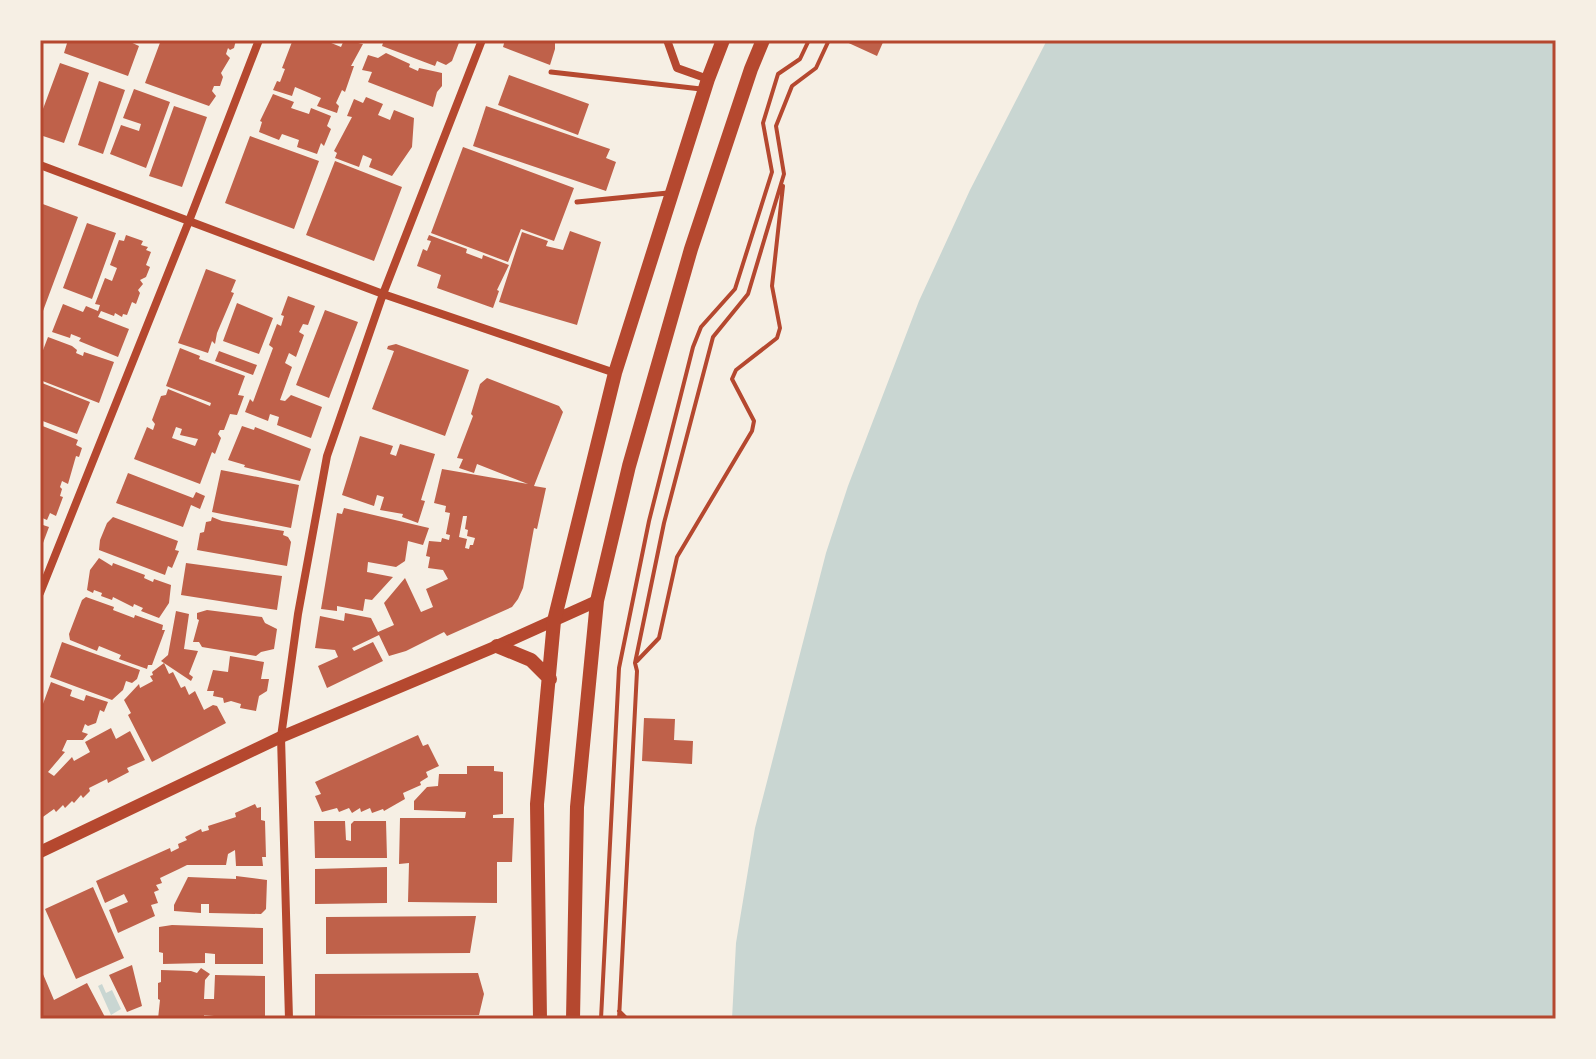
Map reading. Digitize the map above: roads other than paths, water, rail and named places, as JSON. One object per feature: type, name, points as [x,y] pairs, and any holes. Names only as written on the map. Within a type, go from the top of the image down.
[{"type":"main road","points":[[540,1019],[537,804],[554,621],[615,373],[670,193],[723,40]]},
{"type":"main road","points":[[573,1019],[577,807],[597,601],[629,466],[687,264],[763,40]]},
{"type":"main road","points":[[497,646],[531,660],[550,679]]},
{"type":"street","points":[[40,593],[259,40]]},
{"type":"street","points":[[289,1019],[281,737],[298,614],[327,456],[383,294],[482,40]]},
{"type":"street","points":[[667,40],[677,68],[706,85]]},
{"type":"street","points":[[40,165],[383,294],[615,373]]},
{"type":"street","points":[[40,849],[281,737],[597,601]]},
{"type":"lane","points":[[551,72],[706,85]]},
{"type":"lane","points":[[577,202],[670,193]]}]
